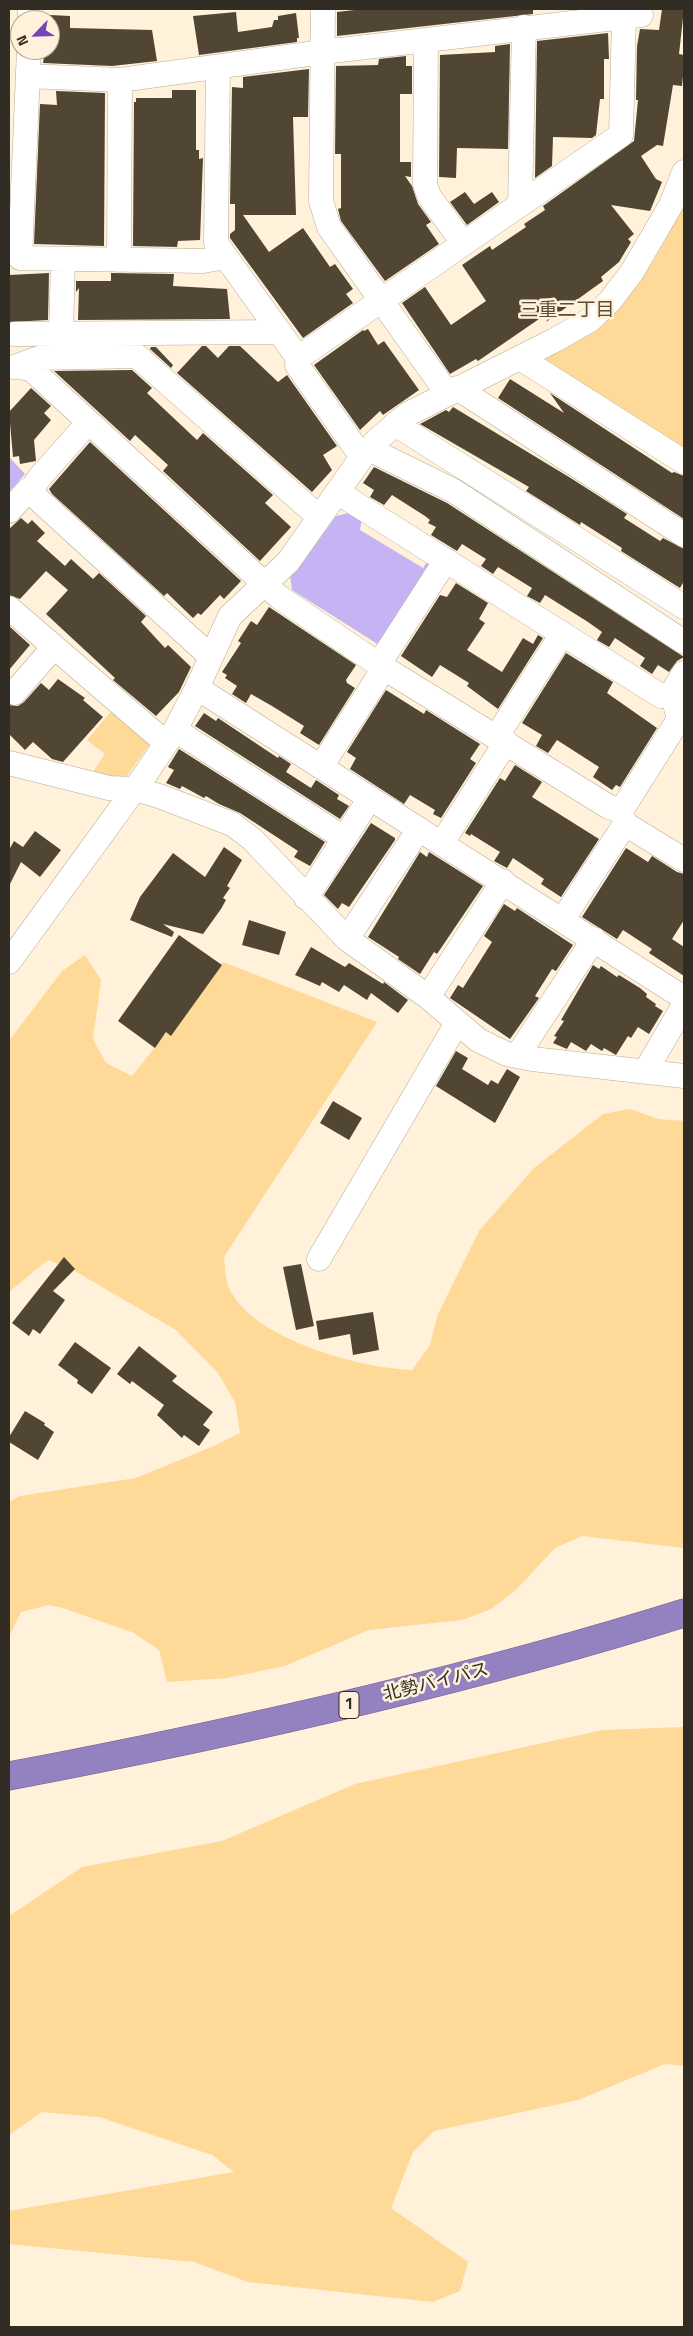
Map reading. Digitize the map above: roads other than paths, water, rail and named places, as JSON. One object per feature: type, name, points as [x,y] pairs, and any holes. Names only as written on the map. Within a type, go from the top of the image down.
[{"type":"highway","name":"北勢バイパス","points":[[9,1776],[165,1746],[334,1708],[478,1673],[684,1613]]},
{"type":"street","points":[[323,9],[321,201],[329,228],[381,300],[452,391],[684,534]]},
{"type":"street","points":[[36,60],[120,80],[323,52],[524,27],[633,16],[621,135],[298,358]]},
{"type":"street","points":[[520,205],[524,27]]},
{"type":"street","points":[[426,40],[424,184],[429,196],[463,243]]},
{"type":"street","points":[[23,60],[20,258],[203,261],[226,257]]},
{"type":"street","points":[[218,67],[216,243],[298,358],[297,365],[366,453],[454,491],[684,642]]},
{"type":"street","points":[[119,260],[120,80]]},
{"type":"street","points":[[9,962],[170,737],[197,688],[230,616],[288,562],[366,453],[395,424],[452,391],[520,358],[590,320],[610,301],[632,272],[671,205],[684,172]]},
{"type":"street","points":[[61,334],[64,260]]},
{"type":"street","points":[[14,334],[280,332]]},
{"type":"street","points":[[13,367],[39,358],[137,356],[319,517]]},
{"type":"street","points":[[520,358],[684,462]]},
{"type":"street","points":[[13,367],[31,369],[279,597],[381,666],[502,739],[609,808],[684,860]]},
{"type":"street","points":[[30,492],[39,478],[88,423]]},
{"type":"street","points":[[395,424],[684,607]]},
{"type":"street","points":[[9,511],[28,490],[211,657]]},
{"type":"street","points":[[337,492],[367,511],[436,562],[562,634],[662,696],[672,693],[684,673]]},
{"type":"street","points":[[321,767],[381,666],[436,562]]},
{"type":"street","points":[[9,608],[54,647],[170,737],[344,838]]},
{"type":"street","points":[[442,843],[562,634]]},
{"type":"street","points":[[14,693],[54,647]]},
{"type":"street","points":[[197,688],[563,919],[684,998]]},
{"type":"street","points":[[563,919],[679,719],[672,693]]},
{"type":"street","points":[[9,763],[109,788],[134,789],[194,808],[232,824],[252,839],[347,939],[428,997],[478,1040],[517,1056],[684,1076]]},
{"type":"street","points":[[306,898],[370,798]]},
{"type":"street","points":[[347,939],[419,829]]},
{"type":"street","points":[[428,997],[503,881]]},
{"type":"street","points":[[517,1056],[594,939]]},
{"type":"street","points":[[646,1070],[684,1005]]},
{"type":"street","points":[[319,1259],[457,1023]]},
{"type":"district","name":"三重二丁目","points":[[567,311]]}]
